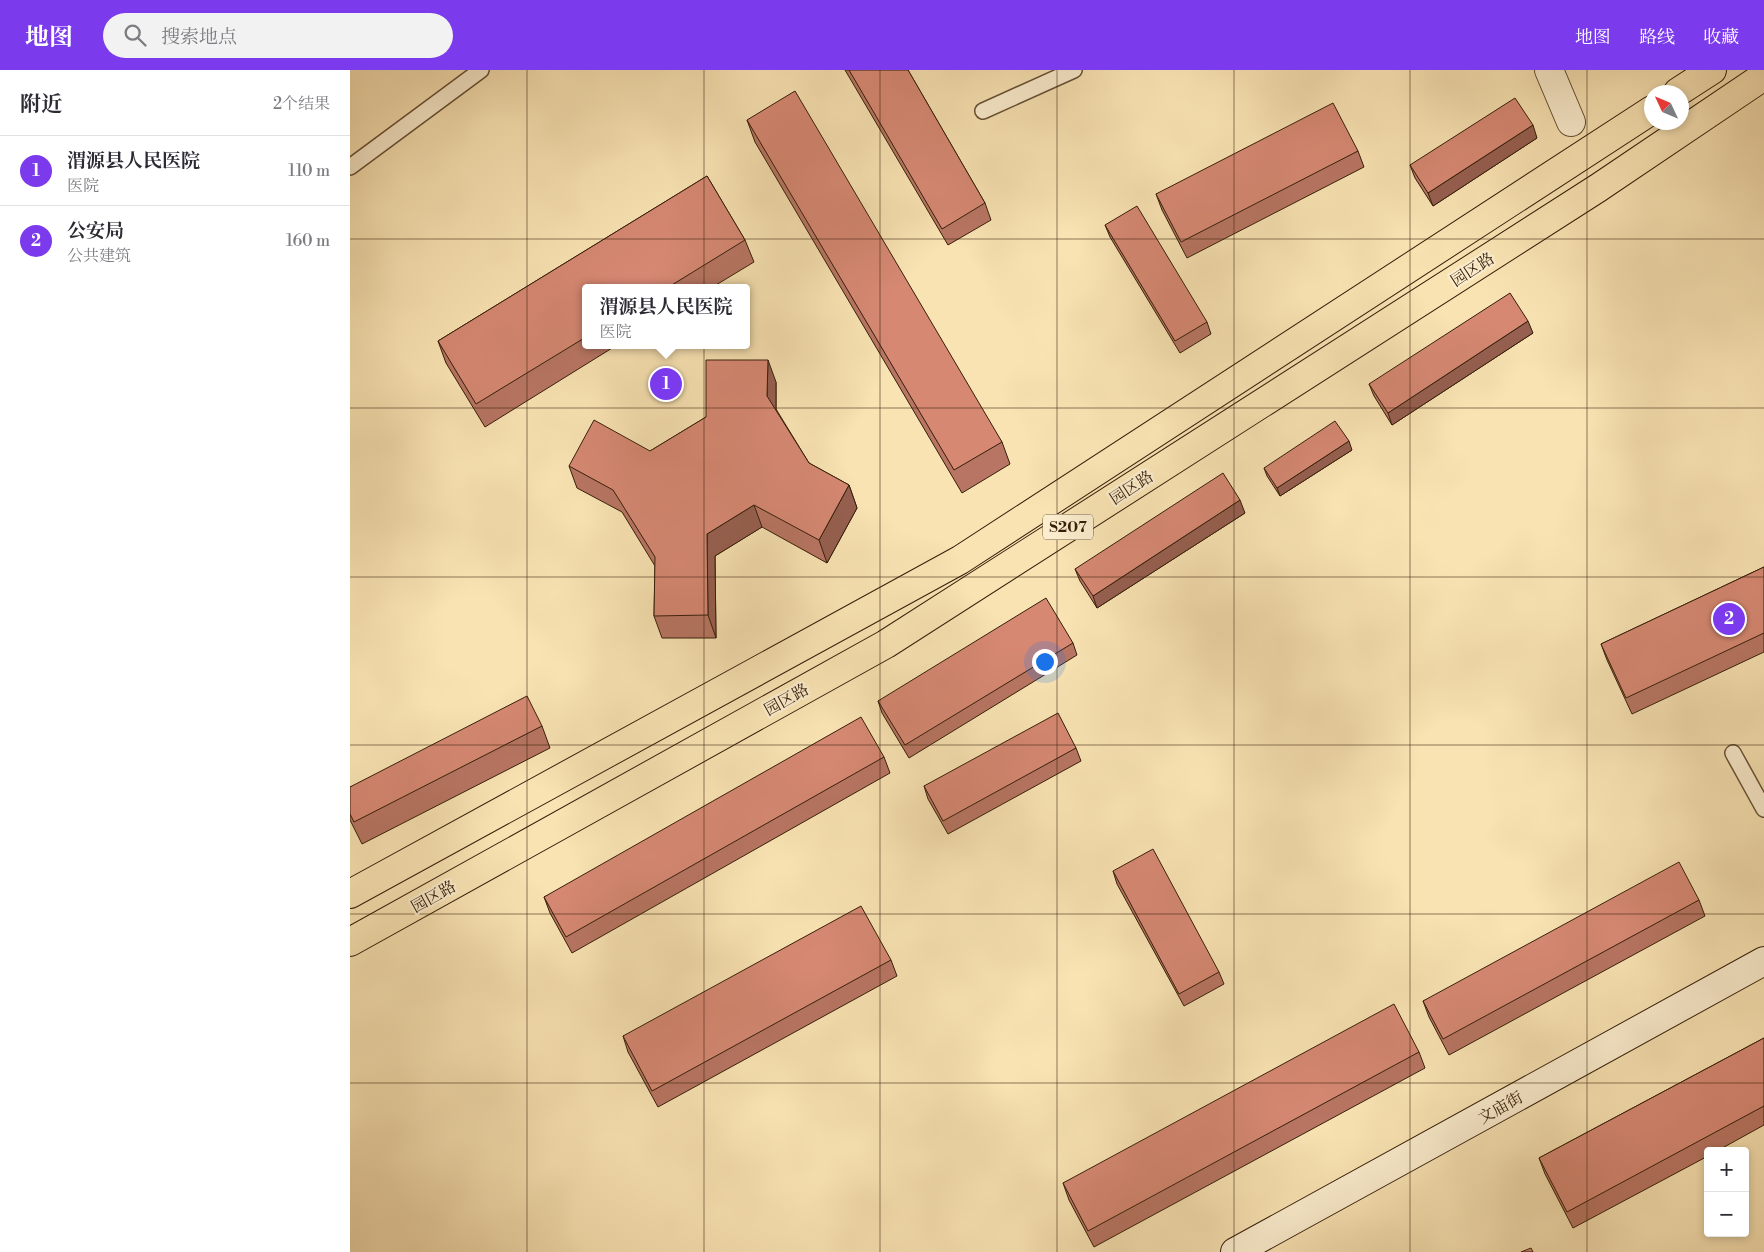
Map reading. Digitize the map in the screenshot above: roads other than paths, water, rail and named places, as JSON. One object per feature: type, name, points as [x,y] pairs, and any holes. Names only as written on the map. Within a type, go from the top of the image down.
[{"type":"main road","points":[[1549,70],[1571,122]]},
{"type":"main road","points":[[1689,85],[1712,70]]},
{"type":"main road","name":"园区路","points":[[350,942],[886,644],[1598,188],[1764,76]]},
{"type":"main road","name":"园区路","points":[[350,894],[960,560],[1644,115]]},
{"type":"main road","name":"文庙街","points":[[1235,1252],[1764,961]]},
{"type":"lane","points":[[350,167],[481,70]]},
{"type":"lane","points":[[983,110],[1074,70]]},
{"type":"lane","points":[[1733,753],[1764,809]]},
{"type":"place","name":"渭源县人民医院","points":[[666,384]]},
{"type":"place","name":"公安局","points":[[1729,619]]}]
